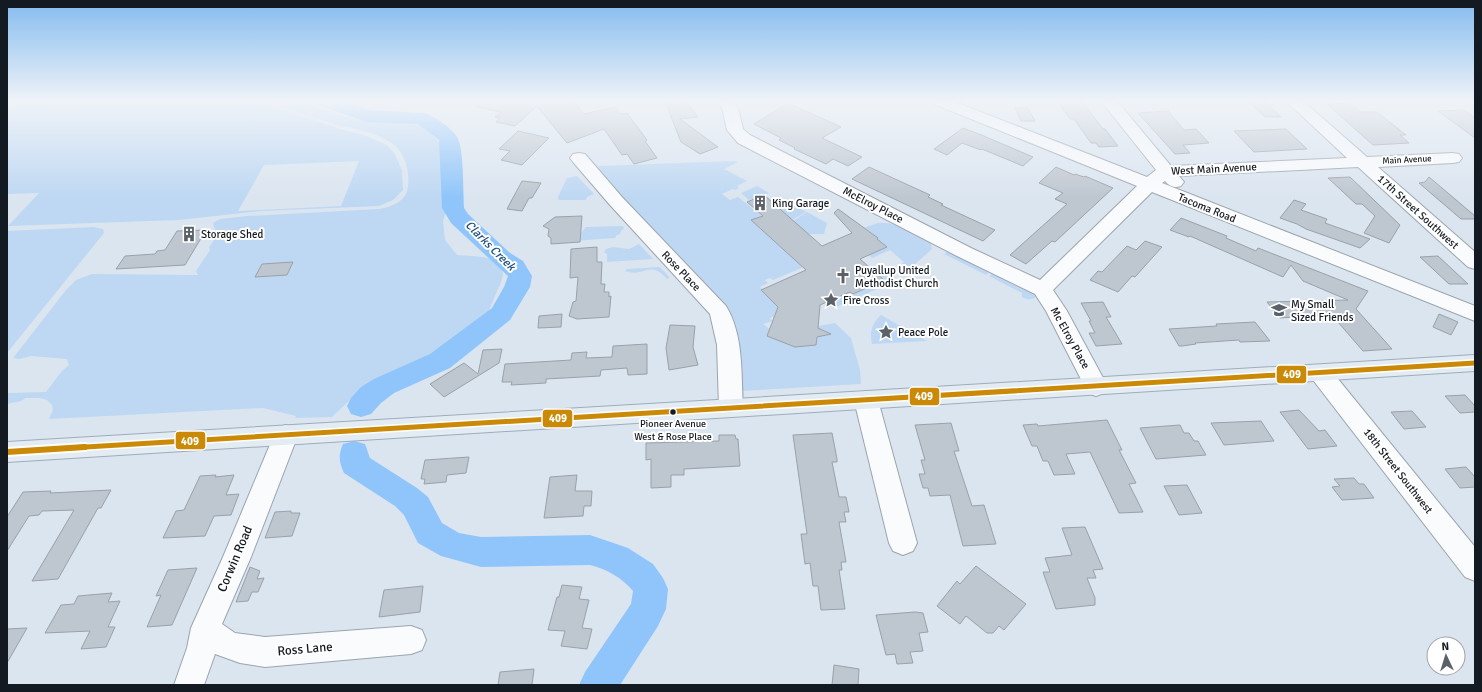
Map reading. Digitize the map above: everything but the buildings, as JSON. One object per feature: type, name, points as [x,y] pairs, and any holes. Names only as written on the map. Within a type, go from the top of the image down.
[{"type":"main road","points":[[7,452],[730,407],[1321,374],[1475,363]]},
{"type":"street","name":"McElroy Place","points":[[738,133],[744,139],[952,246],[1042,289]]},
{"type":"street","name":"Tacoma Road","points":[[1020,133],[1474,313]]},
{"type":"street","points":[[1135,133],[1191,201]]},
{"type":"street","name":"17th Street Southwest","points":[[1330,133],[1475,263]]},
{"type":"street","name":"Rose Place","points":[[579,158],[624,210],[719,311],[724,319],[730,407]]},
{"type":"street","name":"Main Avenue","points":[[1362,162],[1453,158]]},
{"type":"street","name":"West Main Avenue","points":[[1042,289],[1149,185],[1166,171],[1362,162]]},
{"type":"street","name":"Mc Elroy Place","points":[[1042,289],[1056,311],[1096,387]]},
{"type":"street","name":"18th Street Southwest","points":[[1321,374],[1475,568]]},
{"type":"street","points":[[866,400],[902,544]]},
{"type":"street","name":"Corwin Road","points":[[189,685],[202,648],[206,628],[237,557],[286,435]]},
{"type":"street","name":"Ross Lane","points":[[206,628],[213,637],[243,651],[265,652],[410,640]]},
{"type":"shaded area","points":[[7,133],[356,133],[387,145],[395,154],[402,171],[403,190],[393,200],[379,206],[261,211],[179,220],[8,226],[39,193],[7,194]],"holes":[[[359,161],[341,206],[238,211],[264,165]]]},
{"type":"shaded area","points":[[371,133],[430,133],[441,144],[447,209],[443,221],[445,240],[457,255],[492,259],[502,268],[503,276],[499,287],[483,321],[476,328],[464,334],[436,354],[391,372],[378,379],[349,401],[332,417],[295,418],[296,416],[263,408],[49,419],[53,410],[52,405],[47,400],[40,398],[26,398],[21,401],[7,404],[7,393],[46,392],[62,371],[69,365],[67,359],[31,356],[20,359],[13,358],[66,290],[76,280],[92,274],[198,275],[196,271],[210,250],[209,247],[217,236],[213,223],[220,219],[247,216],[379,209],[394,205],[405,196],[407,191],[408,175],[406,163],[401,153],[393,144]]},
{"type":"shaded area","points":[[738,162],[724,169],[747,181],[737,186],[739,188],[722,194],[730,200],[738,197],[762,216],[751,220],[802,266],[802,268],[773,280],[770,278],[765,280],[768,283],[760,287],[778,307],[774,317],[771,317],[770,319],[773,321],[763,324],[770,329],[767,336],[816,345],[817,337],[830,334],[818,328],[818,326],[835,323],[851,338],[860,370],[861,384],[742,391],[734,343],[653,231],[596,168],[599,166]]},
{"type":"shaded area","points":[[577,176],[594,194],[587,197],[586,200],[559,200],[558,197],[567,178]]},
{"type":"shaded area","points":[[757,186],[769,193],[749,200],[741,193]]},
{"type":"shaded area","points":[[791,204],[806,212],[792,220],[778,209]]},
{"type":"shaded area","points":[[807,212],[827,223],[824,234],[808,234],[793,221]]},
{"type":"shaded area","points":[[878,223],[892,224],[906,229],[931,242],[932,249],[903,275],[895,269],[904,262],[890,250],[872,258],[869,255],[887,247],[877,239],[878,238],[863,228]]},
{"type":"shaded area","points":[[623,226],[624,228],[620,234],[615,238],[574,241],[586,227]]},
{"type":"shaded area","points":[[94,227],[103,229],[104,233],[7,353],[7,231]]},
{"type":"shaded area","points":[[639,244],[653,259],[607,262],[607,254],[604,252],[606,249],[613,247],[629,249]]},
{"type":"shaded area","points":[[949,251],[990,271],[986,275],[944,254]]},
{"type":"shaded area","points":[[660,267],[670,278],[667,279],[656,270],[632,273],[625,271],[627,269]]},
{"type":"shaded area","points":[[880,267],[896,280],[857,298],[853,294],[884,280],[873,270]]},
{"type":"shaded area","points":[[993,273],[1032,292],[1036,297],[1033,299],[1026,299],[1022,297],[1022,293],[989,276]]},
{"type":"shaded area","points":[[846,294],[853,300],[836,307],[830,301]]},
{"type":"shaded area","points":[[881,315],[927,341],[872,344],[872,328]]},
{"type":"waterway","name":"Clarks Creek","points":[[361,406],[371,395],[384,386],[440,361],[501,314],[517,287],[520,276],[514,267],[501,258],[459,218],[453,208],[450,145],[448,138],[442,133]]},
{"type":"waterway","name":"Clarks Creek","points":[[354,453],[355,464],[406,497],[417,507],[430,533],[453,546],[481,552],[590,550],[607,555],[633,568],[646,581],[651,589],[648,609],[598,685]]},
{"type":"transit line","name":"409","points":[[7,452],[1475,363]]},
{"type":"place","name":"King Garage","points":[[760,203]]},
{"type":"place","name":"Storage Shed","points":[[189,234]]},
{"type":"place","name":"Puyallup United Methodist Church","points":[[843,276]]},
{"type":"place","name":"Fire Cross","points":[[831,300]]},
{"type":"place","name":"My Small Sized Friends","points":[[1279,310]]},
{"type":"place","name":"Peace Pole","points":[[886,332]]},
{"type":"place","name":"Pioneer Avenue West & Rose Place","points":[[673,412]]}]
